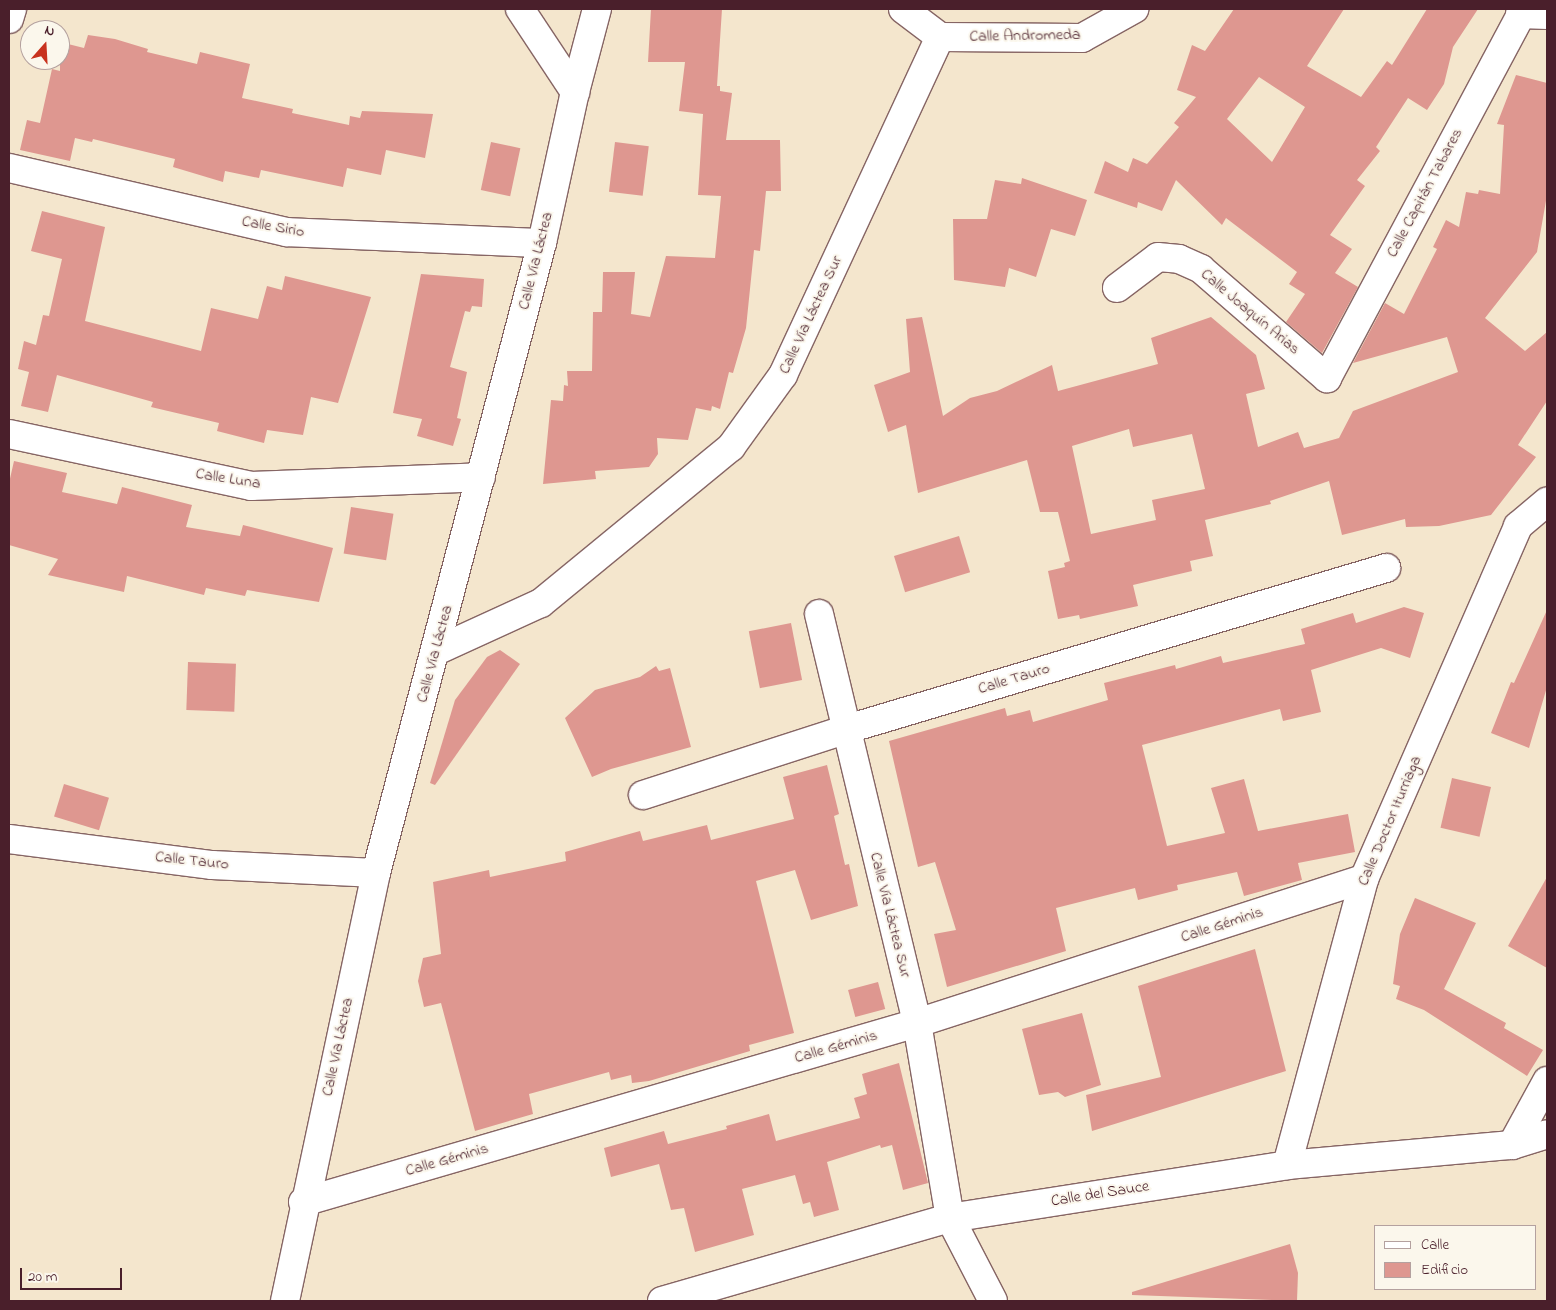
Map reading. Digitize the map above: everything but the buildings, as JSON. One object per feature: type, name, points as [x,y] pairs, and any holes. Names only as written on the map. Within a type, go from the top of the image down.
[{"type":"street","points":[[9,19],[12,9]]},
{"type":"street","points":[[520,9],[575,92]]},
{"type":"street","name":"Calle Vía Láctea","points":[[285,1301],[304,1202],[376,873],[542,244],[575,92],[598,9]]},
{"type":"street","points":[[903,9],[940,37]]},
{"type":"street","name":"Calle Andromeda","points":[[940,37],[1082,38],[1134,9]]},
{"type":"street","points":[[1522,11],[1547,14]]},
{"type":"street","name":"Calle Capitán Tabares","points":[[1327,378],[1522,11]]},
{"type":"street","name":"Calle Vía Láctea Sur","points":[[436,651],[541,603],[731,447],[784,375],[940,37]]},
{"type":"street","name":"Calle Sirio","points":[[9,168],[287,232],[542,244]]},
{"type":"street","name":"Calle Joaquín Arias","points":[[1117,288],[1158,258],[1179,259],[1201,269],[1327,378]]},
{"type":"street","name":"Calle Luna","points":[[9,434],[251,486],[481,477]]},
{"type":"street","name":"Calle Doctor Iturriaga","points":[[1287,1165],[1364,879],[1518,526],[1547,502]]},
{"type":"street","name":"Calle Tauro","points":[[643,796],[844,730],[1386,568]]},
{"type":"street","name":"Calle Vía Láctea Sur","points":[[819,614],[844,730],[918,1023],[950,1218],[993,1301]]},
{"type":"street","name":"Calle Tauro","points":[[9,839],[212,865],[376,873]]},
{"type":"street","name":"Calle Géminis","points":[[304,1202],[918,1023],[1364,879]]},
{"type":"street","points":[[1512,1145],[1547,1081]]},
{"type":"street","name":"Calle del Sauce","points":[[662,1301],[950,1218],[1287,1165],[1512,1145],[1547,1134]]}]
